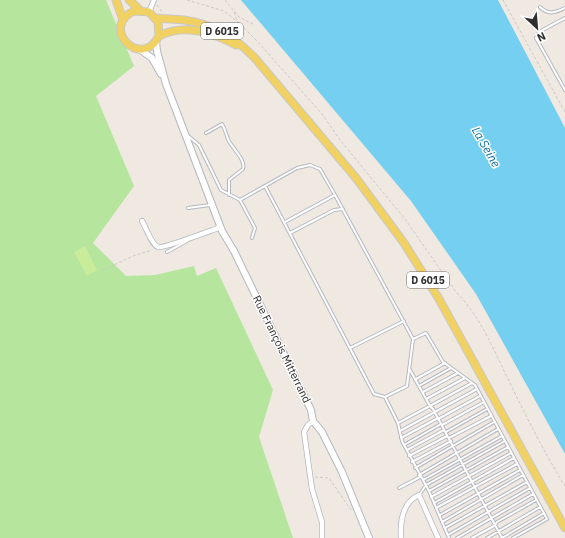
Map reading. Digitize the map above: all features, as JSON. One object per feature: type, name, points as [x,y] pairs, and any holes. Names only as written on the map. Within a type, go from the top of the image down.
[{"type":"main road","points":[[116,0],[123,20]]},
{"type":"main road","points":[[129,0],[140,10],[148,12],[155,18],[159,26],[157,38],[148,48],[139,49],[130,46],[122,37],[121,28],[123,20],[130,13],[140,10]]},
{"type":"main road","name":"D 6015","points":[[155,18],[197,22],[217,29],[240,43],[254,57],[356,178],[408,248],[440,299],[565,528]]},
{"type":"main road","name":"D 6015","points":[[157,38],[175,29],[211,33],[225,39],[254,57]]},
{"type":"street","points":[[148,12],[154,0]]},
{"type":"street","points":[[157,38],[157,51],[166,84]]},
{"type":"street","points":[[139,49],[152,58],[166,84]]},
{"type":"street","name":"Rue François Mitterrand","points":[[166,84],[220,227],[311,410],[313,422],[320,429],[342,472],[369,538]]},
{"type":"street","points":[[142,221],[154,243],[158,247],[163,247],[220,227]]},
{"type":"street","points":[[313,422],[308,425],[304,432],[310,476],[322,522],[322,538]]},
{"type":"street","points":[[401,538],[404,511],[410,500],[419,495],[438,538]]},
{"type":"lane","points":[[540,7],[548,13],[565,8]]},
{"type":"lane","points":[[565,18],[539,32],[536,38],[565,90]]},
{"type":"lane","points":[[206,133],[222,124],[227,133],[228,140],[244,164],[243,169],[229,180],[229,195]]},
{"type":"lane","points":[[184,134],[193,138],[199,145],[221,190],[229,195],[237,197],[240,200],[255,228],[252,238]]},
{"type":"lane","points":[[240,200],[297,168],[310,165],[320,169],[413,339],[407,386],[385,397],[374,394],[265,186]]},
{"type":"lane","points":[[285,222],[335,195]]},
{"type":"lane","points":[[188,208],[212,204]]},
{"type":"lane","points":[[290,233],[334,210],[342,209]]},
{"type":"lane","points":[[167,252],[180,246],[190,238]]},
{"type":"lane","points":[[350,348],[404,321]]},
{"type":"lane","points":[[413,339],[426,333],[445,363],[472,383],[477,389],[544,513],[547,519],[513,538]]},
{"type":"lane","points":[[416,379],[445,363]]},
{"type":"lane","points":[[419,386],[451,368]]},
{"type":"lane","points":[[409,370],[416,379],[430,406],[435,412],[502,538],[544,513]]},
{"type":"lane","points":[[423,392],[458,373]]},
{"type":"lane","points":[[426,399],[465,378]]},
{"type":"lane","points":[[398,423],[472,383]]},
{"type":"lane","points":[[400,431],[477,389]]},
{"type":"lane","points":[[401,438],[480,396]]},
{"type":"lane","points":[[385,397],[398,423],[401,438],[406,451],[429,491],[449,538]]},
{"type":"lane","points":[[404,445],[484,402]]},
{"type":"lane","points":[[406,451],[488,409]]},
{"type":"lane","points":[[449,438],[491,416]]},
{"type":"lane","points":[[416,468],[494,422]]},
{"type":"lane","points":[[399,488],[498,429]]},
{"type":"lane","points":[[409,456],[447,436]]},
{"type":"lane","points":[[423,480],[502,436]]},
{"type":"lane","points":[[412,462],[451,441]]},
{"type":"lane","points":[[419,495],[426,486],[504,441]]},
{"type":"lane","points":[[429,491],[508,447]]},
{"type":"lane","points":[[431,497],[511,453]]},
{"type":"lane","points":[[434,503],[514,458]]},
{"type":"lane","points":[[436,508],[517,464]]},
{"type":"lane","points":[[440,515],[520,470]]},
{"type":"lane","points":[[442,522],[523,475]]},
{"type":"lane","points":[[445,528],[526,482]]},
{"type":"lane","points":[[448,535],[530,488]]},
{"type":"lane","points":[[457,538],[533,494]]},
{"type":"lane","points":[[472,538],[537,500]]},
{"type":"lane","points":[[487,538],[540,507]]},
{"type":"path","points":[[154,0],[164,14]]},
{"type":"path","points":[[225,0],[239,17],[254,25]]},
{"type":"path","points":[[503,0],[565,112]]},
{"type":"path","points":[[233,10],[238,22]]},
{"type":"path","points":[[101,271],[158,247]]},
{"type":"path","points":[[310,476],[329,478],[352,511]]},
{"type":"green space","points":[[0,0],[106,0],[134,66],[96,96],[134,186],[93,243],[126,276],[155,275],[194,266],[197,276],[216,268],[273,390],[259,437],[293,538],[0,538]]},
{"type":"green space","points":[[85,246],[97,270],[87,276],[74,252]]},
{"type":"water","name":"La Seine","points":[[241,0],[498,0],[565,128],[565,454],[476,294],[411,201]]}]
